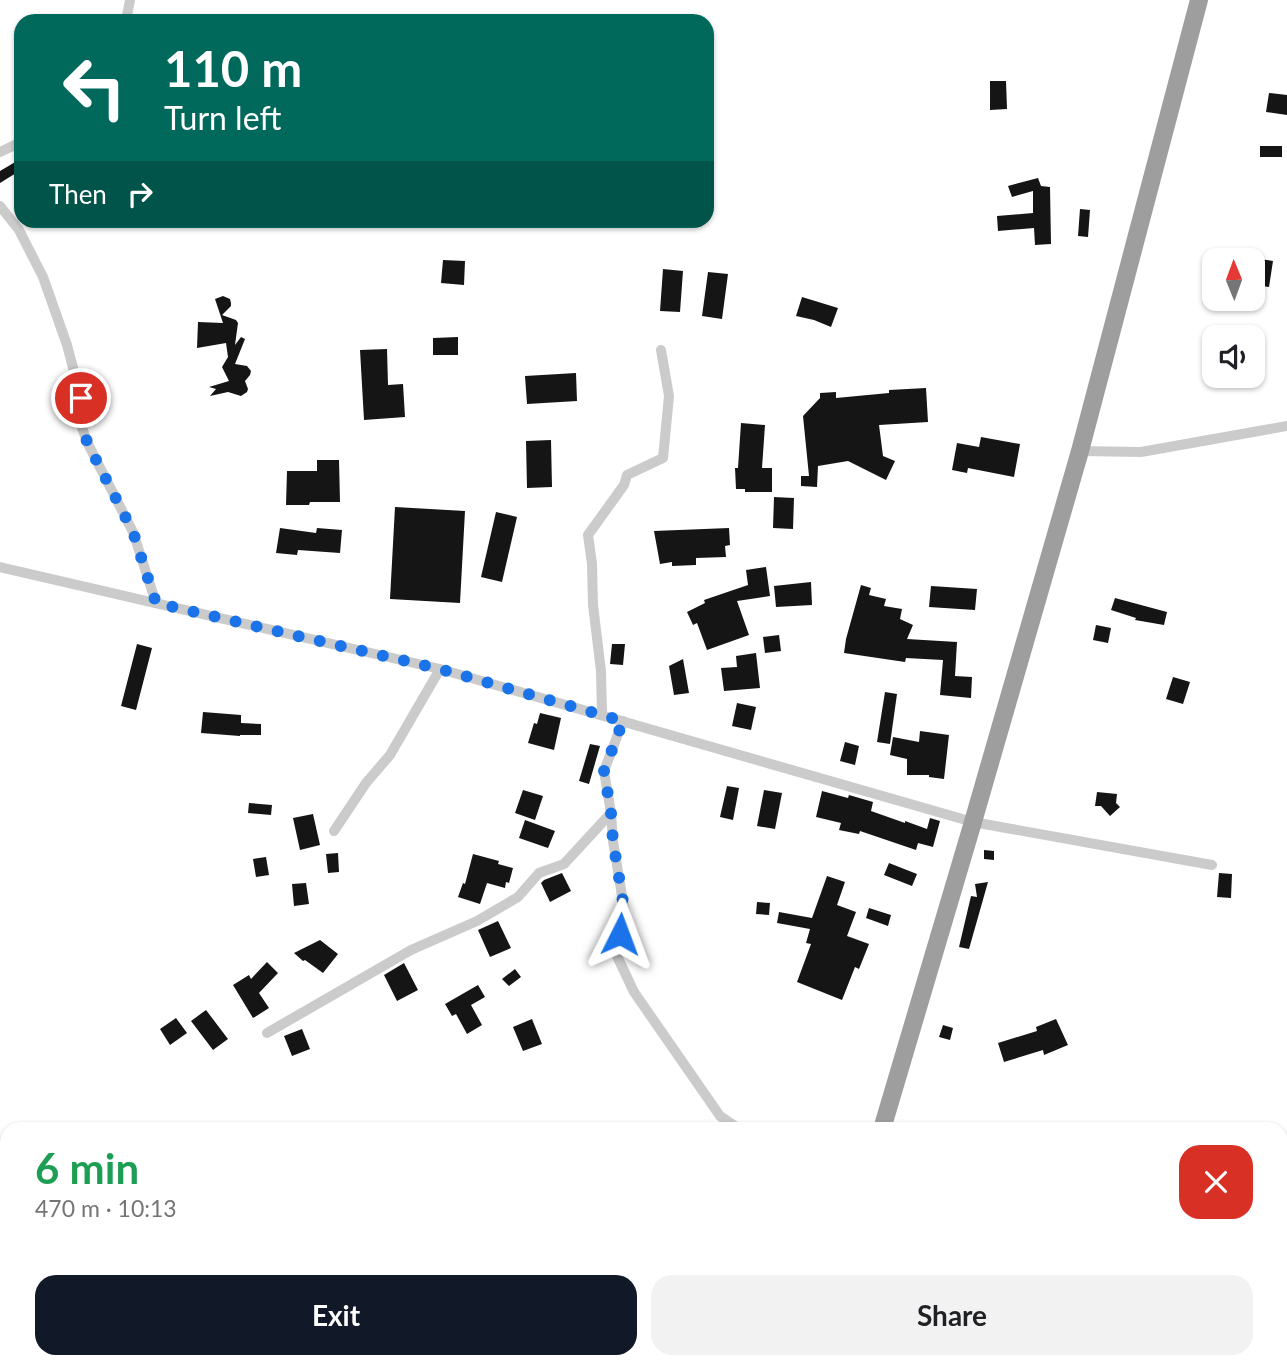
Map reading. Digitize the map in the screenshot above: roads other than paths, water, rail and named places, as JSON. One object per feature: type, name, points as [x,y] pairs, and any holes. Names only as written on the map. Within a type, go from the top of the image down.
[{"type":"highway","points":[[884,1122],[1080,452],[1199,0]]},
{"type":"street","points":[[0,206],[14,224]]},
{"type":"street","points":[[17,228],[43,277],[67,345],[81,398],[81,425],[88,444],[133,532],[156,603]]},
{"type":"street","points":[[602,714],[601,671],[588,535],[624,485],[627,475],[663,458],[669,396],[661,350]]},
{"type":"street","points":[[1080,452],[1141,452],[1287,426]]},
{"type":"street","points":[[0,567],[440,669],[973,822],[1212,865]]},
{"type":"street","points":[[334,831],[366,783],[390,755],[440,669]]},
{"type":"street","points":[[623,721],[604,771],[625,914],[616,954],[634,992],[720,1116],[729,1122]]},
{"type":"street","points":[[267,1033],[411,950],[477,920],[518,897],[539,873],[564,864],[611,813]]}]
